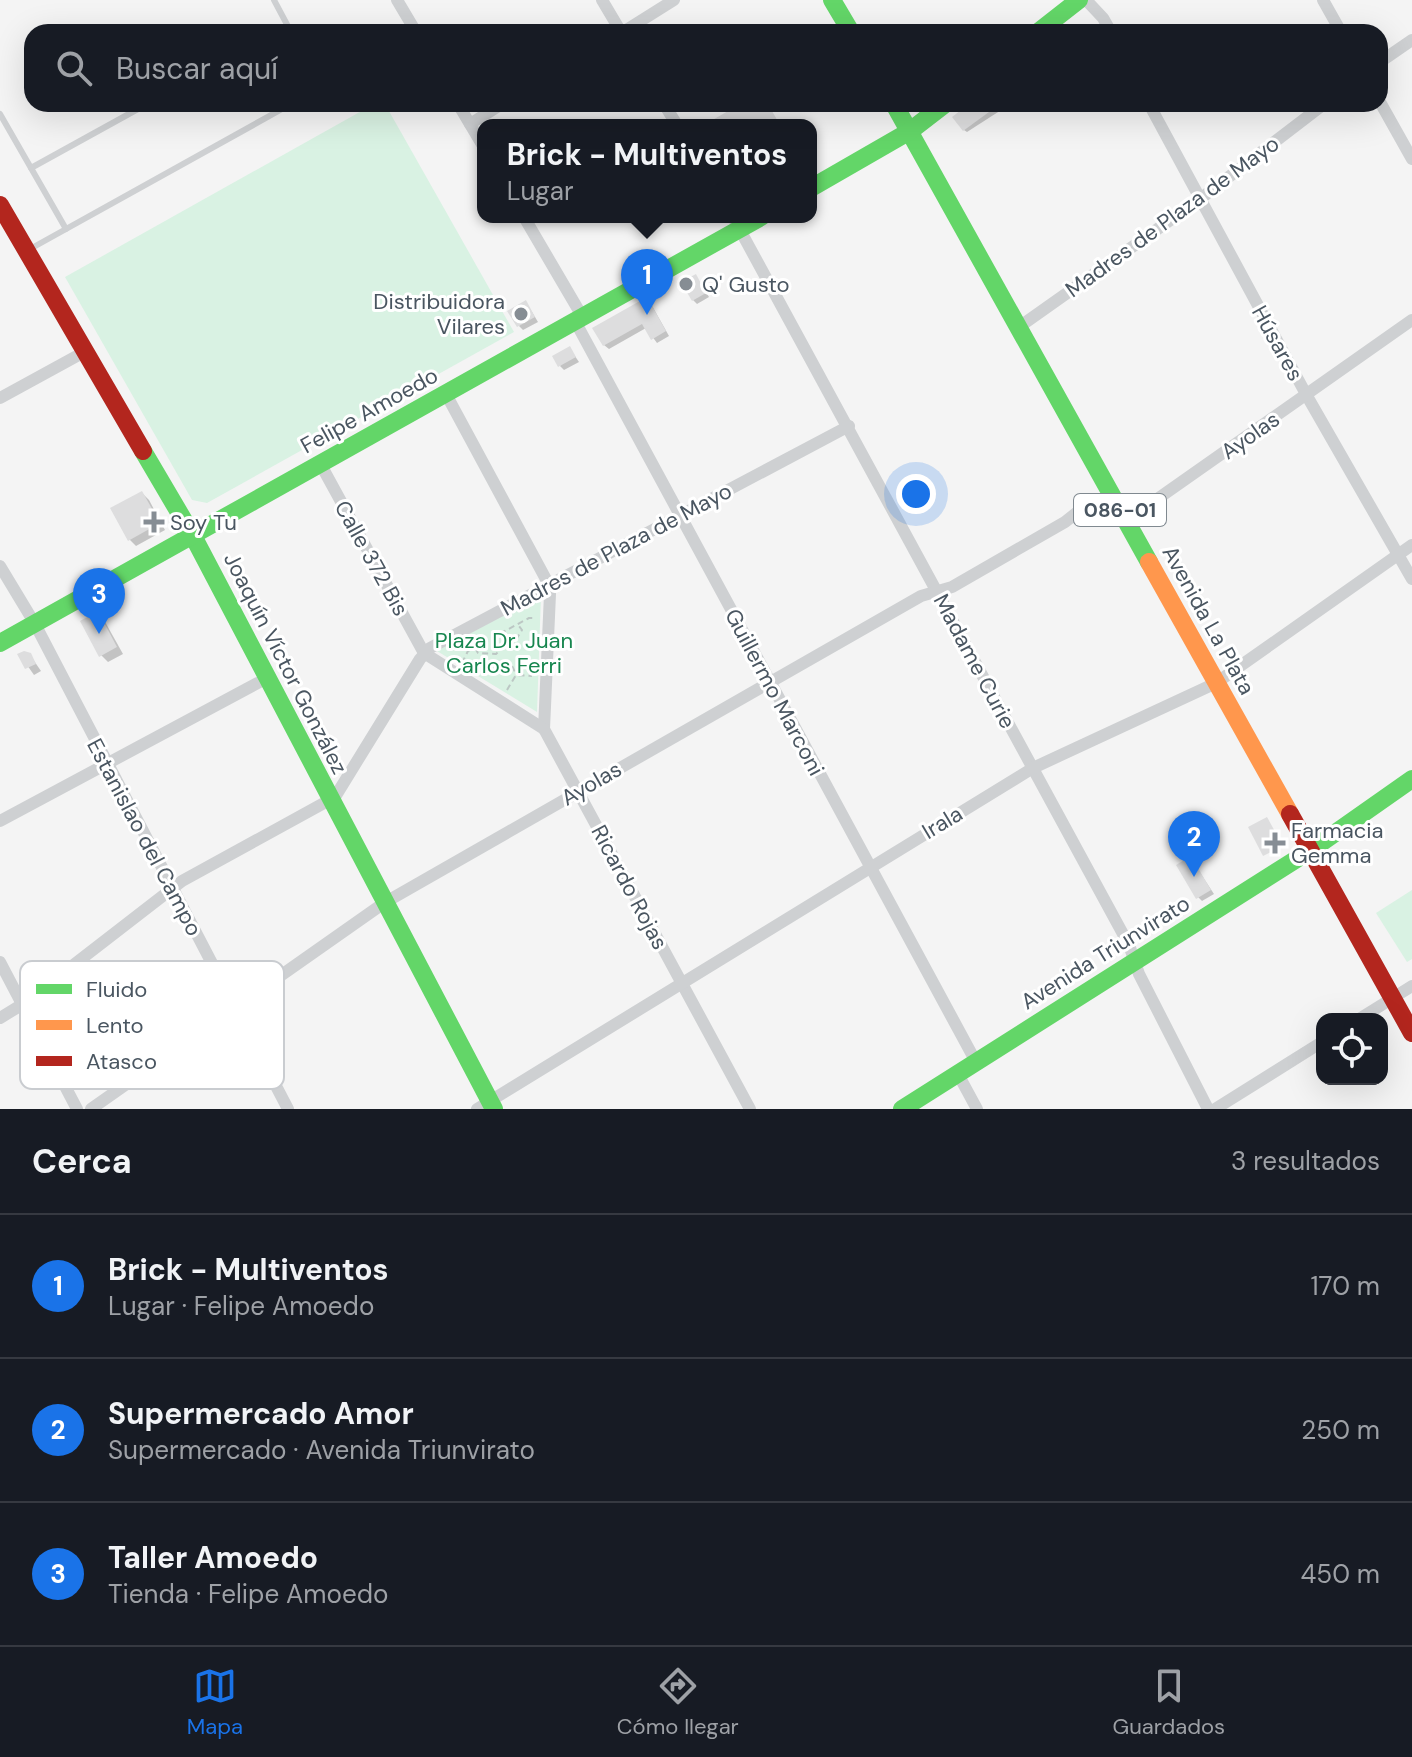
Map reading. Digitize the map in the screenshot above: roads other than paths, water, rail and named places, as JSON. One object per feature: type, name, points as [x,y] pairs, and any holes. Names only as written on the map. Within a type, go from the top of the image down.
[{"type":"main road","points":[[832,0],[846,24]]},
{"type":"main road","points":[[1048,24],[1079,0]]},
{"type":"main road","name":"Avenida La Plata","points":[[899,112],[1412,1033]]},
{"type":"main road","points":[[817,185],[910,131],[935,112]]},
{"type":"main road","name":"Joaquín Víctor González","points":[[0,205],[193,536],[487,1106]]},
{"type":"main road","name":"Felipe Amoedo","points":[[0,643],[446,394],[736,223]]},
{"type":"main road","name":"Avenida Triunvirato","points":[[902,1109],[1311,850],[1412,779]]},
{"type":"street","points":[[397,0],[411,24]]},
{"type":"street","points":[[602,0],[617,24]]},
{"type":"street","points":[[635,24],[674,0]]},
{"type":"street","points":[[1086,0],[1106,24]]},
{"type":"street","points":[[1323,0],[1336,24]]},
{"type":"street","points":[[1388,56],[1412,40]]},
{"type":"street","points":[[463,112],[477,136]]},
{"type":"street","name":"Húsares","points":[[1153,112],[1307,396],[1412,579]]},
{"type":"street","name":"Madres de Plaza de Mayo","points":[[1019,327],[1200,199],[1314,112]]},
{"type":"street","points":[[1386,112],[1412,159]]},
{"type":"street","points":[[470,124],[477,120]]},
{"type":"street","name":"Guillermo Marconi","points":[[527,223],[680,515],[976,1062]]},
{"type":"street","name":"Madame Curie","points":[[736,223],[1129,945],[1208,1109]]},
{"type":"street","name":"Ayolas","points":[[1126,521],[1412,320]]},
{"type":"street","points":[[0,398],[86,351]]},
{"type":"street","points":[[446,394],[548,583],[544,729]]},
{"type":"street","name":"Madres de Plaza de Mayo","points":[[79,961],[173,888],[340,792],[424,653],[548,583],[849,426]]},
{"type":"street","name":"Calle 372 Bis","points":[[321,465],[424,653],[544,729]]},
{"type":"street","name":"Ayolas","points":[[284,973],[384,903],[578,791],[921,596],[980,573],[1080,510],[1112,496]]},
{"type":"street","name":"Irala","points":[[487,1106],[681,982],[1033,768],[1216,683],[1412,545]]},
{"type":"street","name":"Estanislao del Campo","points":[[0,566],[35,624],[211,961]]},
{"type":"street","points":[[0,821],[267,678]]},
{"type":"street","name":"Ricardo Rojas","points":[[544,729],[750,1109]]},
{"type":"street","points":[[0,962],[20,999]]},
{"type":"street","points":[[1369,1013],[1412,986]]},
{"type":"street","name":"Madres de Plaza de Mayo","points":[[0,1018],[20,1006]]},
{"type":"street","points":[[1215,1109],[1316,1046]]},
{"type":"street","points":[[958,1074],[977,1109]]},
{"type":"street","points":[[67,1089],[77,1109]]},
{"type":"street","name":"Ayolas","points":[[91,1109],[120,1089]]},
{"type":"street","name":"Estanislao del Campo","points":[[278,1089],[288,1109]]},
{"type":"lane","points":[[274,0],[287,24]]},
{"type":"lane","points":[[31,168],[132,112]]},
{"type":"lane","points":[[27,251],[277,112]]},
{"type":"lane","points":[[0,114],[66,229]]},
{"type":"place","name":"Q' Gusto","points":[[686,284]]},
{"type":"place","name":"Distribuidora Vilares","points":[[521,314]]},
{"type":"place","name":"Brick - Multiventos","points":[[647,315]]},
{"type":"place","name":"Soy Tu","points":[[154,522]]},
{"type":"place","name":"Taller Amoedo","points":[[99,634]]},
{"type":"place","name":"Farmacia Gemma","points":[[1275,843]]},
{"type":"place","name":"Supermercado Amor","points":[[1194,877]]},
{"type":"park label","name":"Plaza Dr. Juan Carlos Ferri","points":[[504,652]]}]
